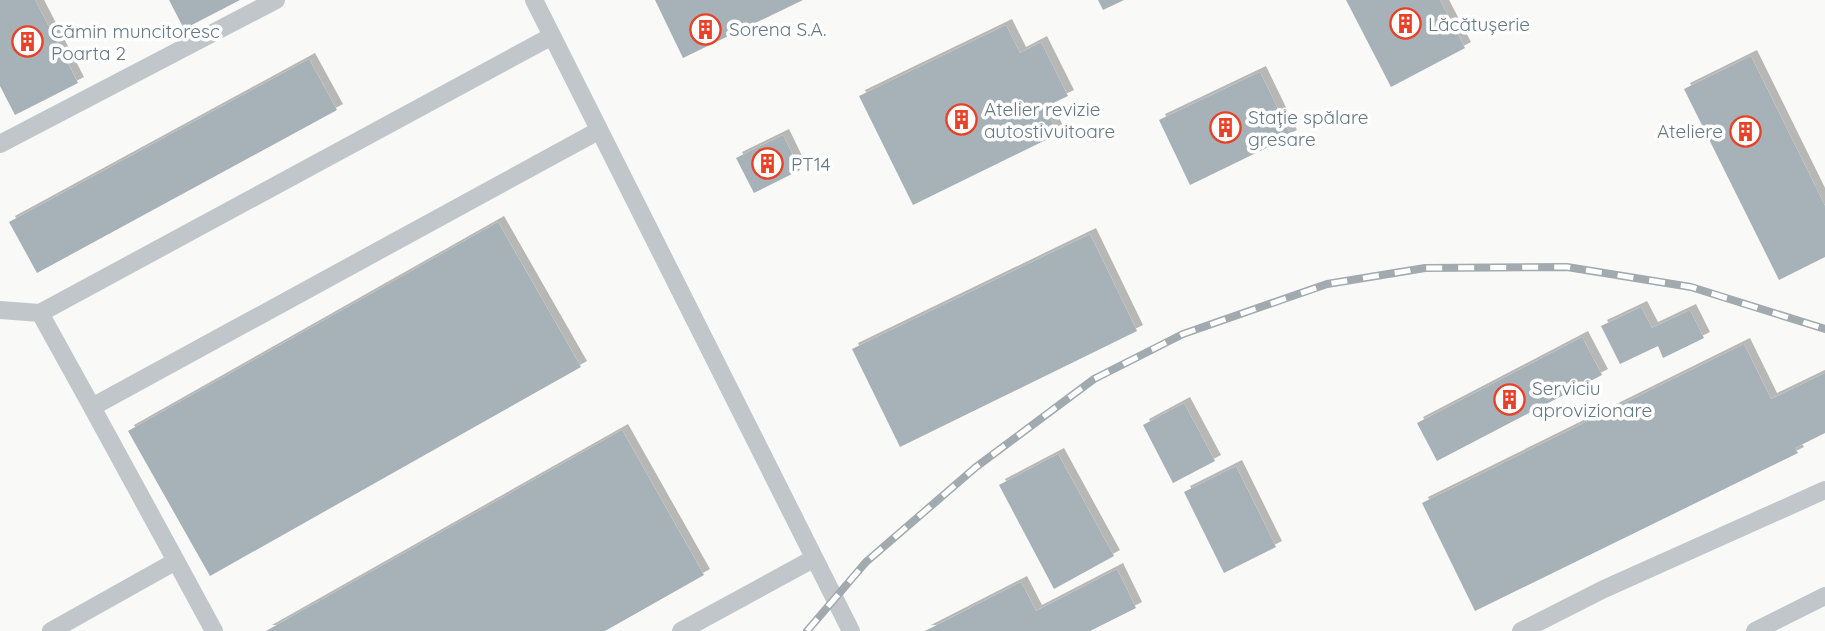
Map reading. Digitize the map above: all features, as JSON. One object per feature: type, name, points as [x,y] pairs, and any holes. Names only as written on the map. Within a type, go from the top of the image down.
[{"type":"lane","points":[[0,144],[276,0]]},
{"type":"lane","points":[[534,0],[598,131],[716,358],[850,631]]},
{"type":"lane","points":[[0,310],[40,313],[552,36]]},
{"type":"lane","points":[[92,407],[598,131]]},
{"type":"lane","points":[[40,313],[214,631]]},
{"type":"lane","points":[[1521,631],[1604,589],[1825,490]]},
{"type":"lane","points":[[681,631],[813,559]]},
{"type":"lane","points":[[51,631],[176,561]]},
{"type":"lane","points":[[1755,631],[1825,596]]},
{"type":"building","name":"Cămin muncitoresc Poarta 2","points":[[0,0],[35,0],[78,83],[15,115],[0,86]]},
{"type":"building","name":"Cămin muncitoresc Poarta 2","points":[[169,0],[240,0],[184,29]]},
{"type":"building","name":"Sorena S.A.","points":[[655,0],[803,0],[683,58]]},
{"type":"building","points":[[1098,0],[1124,0],[1103,10]]},
{"type":"building","name":"Lăcătușerie","points":[[1346,0],[1440,0],[1465,48],[1391,87]]},
{"type":"building","name":"Atelier revizie autostivuitoare","points":[[1006,25],[1020,53],[1041,42],[1068,96],[1045,107],[1058,134],[913,205],[859,96]]},
{"type":"building","name":"Ateliere","points":[[1751,56],[1825,206],[1825,257],[1779,280],[1684,89]]},
{"type":"building","points":[[309,59],[337,110],[37,273],[9,222]]},
{"type":"building","name":"Stație spălare gresare","points":[[1260,72],[1291,136],[1190,185],[1159,120]]},
{"type":"building","name":"PT14","points":[[783,135],[800,170],[754,193],[736,158]]},
{"type":"building","points":[[498,222],[581,367],[210,576],[128,431]]},
{"type":"building","points":[[1090,234],[1137,331],[900,447],[852,349]]},
{"type":"building","points":[[1641,307],[1652,328],[1690,310],[1704,338],[1663,358],[1658,346],[1620,364],[1601,326]]},
{"type":"building","name":"Serviciu aprovizionare","points":[[1582,337],[1602,375],[1437,461],[1417,423]]},
{"type":"building","points":[[1744,344],[1771,399],[1825,373],[1825,433],[1795,448],[1798,453],[1475,611],[1422,503]]},
{"type":"building","points":[[1184,403],[1215,461],[1173,483],[1143,425]]},
{"type":"building","points":[[622,430],[704,575],[605,631],[266,631]]},
{"type":"building","points":[[1058,454],[1114,556],[1054,589],[999,485]]},
{"type":"building","points":[[1236,466],[1276,547],[1224,573],[1184,492]]},
{"type":"building","points":[[1117,569],[1136,608],[1090,631],[925,631],[1021,582],[1036,611]]},
{"type":"railway","points":[[807,631],[866,562],[976,467],[1094,379],[1183,334],[1327,284],[1425,268],[1567,267],[1691,287],[1825,329]]},
{"type":"place","name":"Lăcătușerie","points":[[1405,24]]},
{"type":"place","name":"Sorena S.A.","points":[[706,29]]},
{"type":"place","name":"Cămin muncitoresc Poarta 2","points":[[28,42]]},
{"type":"place","name":"Atelier revizie autostivuitoare","points":[[961,120]]},
{"type":"place","name":"Stație spălare gresare","points":[[1225,128]]},
{"type":"place","name":"Ateliere","points":[[1746,131]]},
{"type":"place","name":"PT14","points":[[768,164]]},
{"type":"place","name":"Serviciu aprovizionare","points":[[1509,399]]}]
